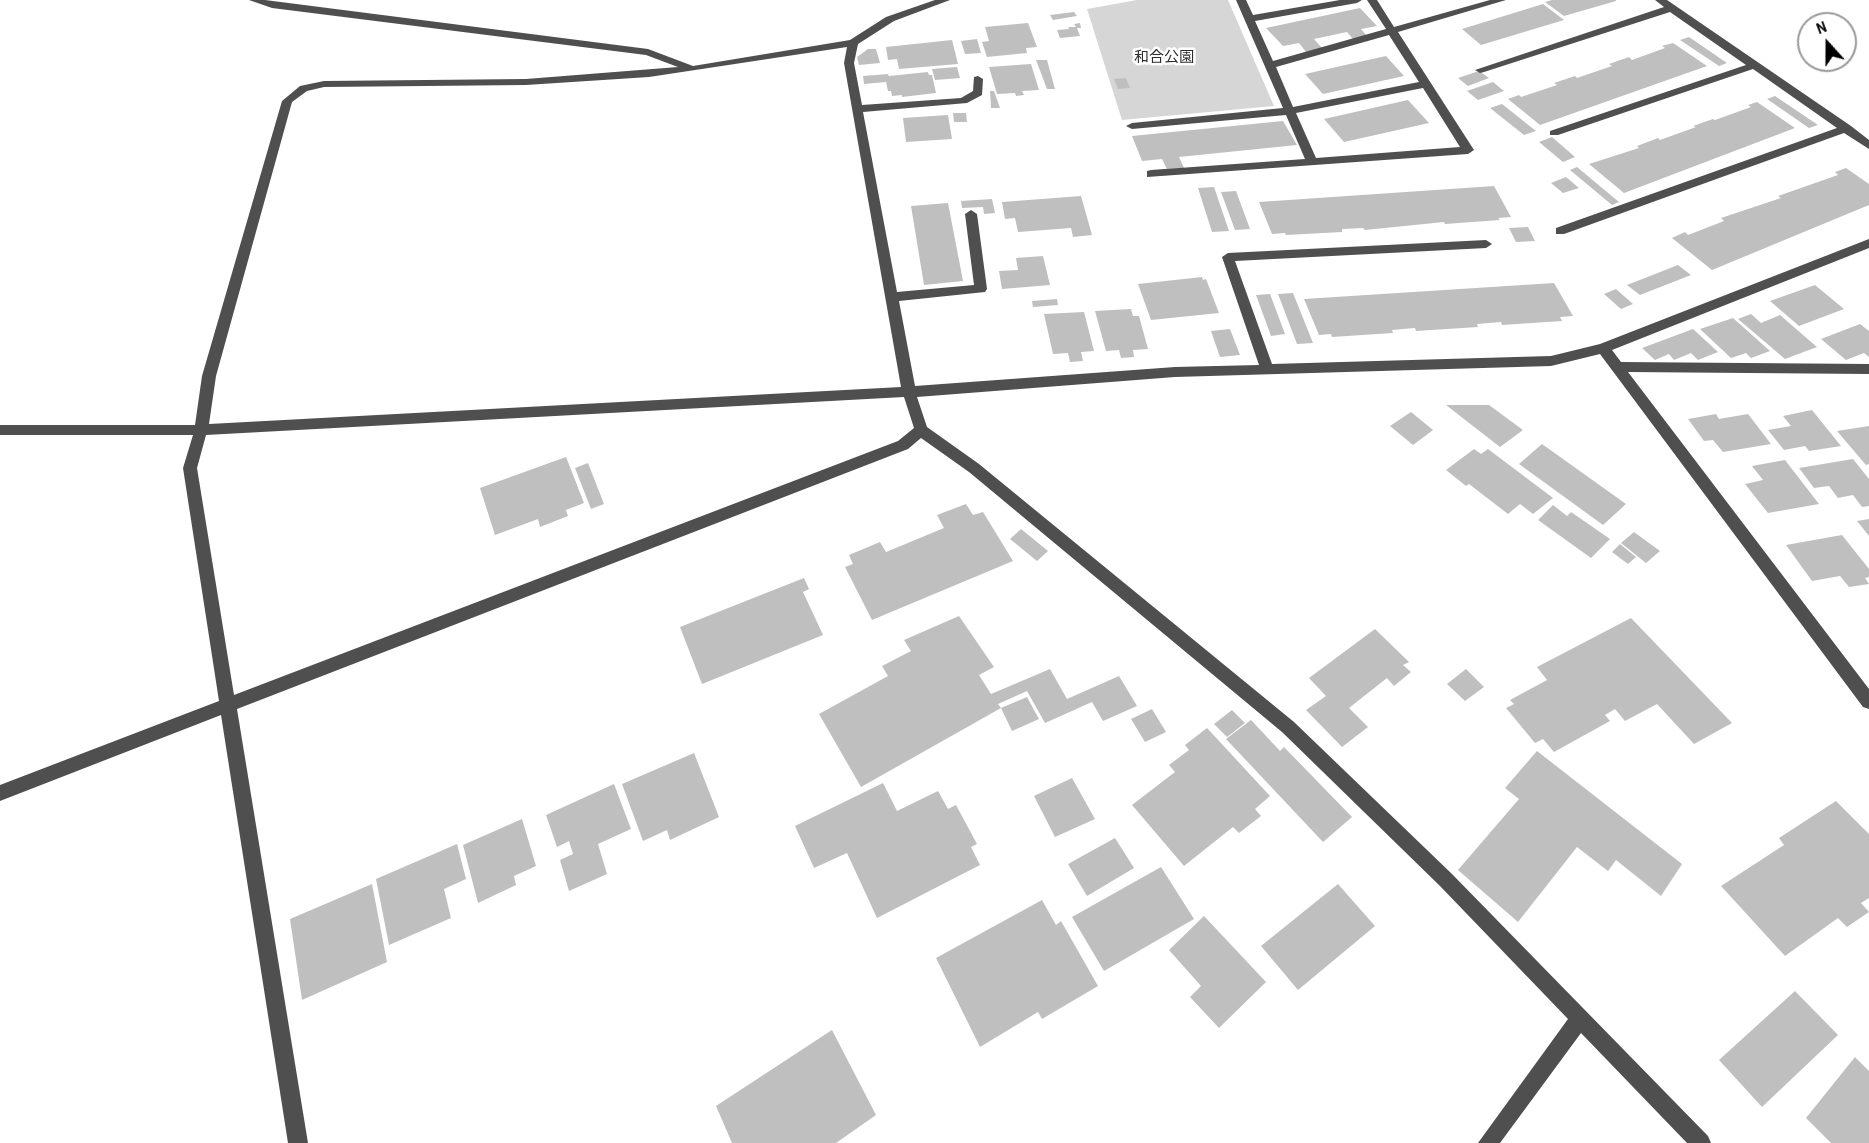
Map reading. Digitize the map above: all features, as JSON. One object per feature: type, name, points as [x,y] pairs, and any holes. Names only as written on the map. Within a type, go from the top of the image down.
[{"type":"street","points":[[254,0],[648,52],[692,69]]},
{"type":"street","points":[[298,1143],[230,706],[190,468],[201,430],[210,376],[287,101],[303,88],[324,84],[526,82],[692,69],[853,43],[890,19],[945,0]]},
{"type":"street","points":[[1241,0],[1312,162]]},
{"type":"street","points":[[1249,19],[1357,0]]},
{"type":"street","points":[[1151,174],[1467,150],[1372,0]]},
{"type":"street","points":[[1270,65],[1501,0]]},
{"type":"street","points":[[1660,0],[1869,145]]},
{"type":"street","points":[[1479,70],[1671,8]]},
{"type":"street","points":[[853,43],[849,63],[857,109],[909,392],[921,430],[974,468],[1288,727],[1446,880],[1701,1143]]},
{"type":"street","points":[[1554,133],[1755,65]]},
{"type":"street","points":[[857,109],[963,101],[978,93],[978,79]]},
{"type":"street","points":[[1132,126],[1290,111],[1426,84]]},
{"type":"street","points":[[1560,231],[1846,128]]},
{"type":"street","points":[[891,297],[981,289],[971,214]]},
{"type":"street","points":[[0,430],[201,430],[909,392],[1175,372],[1551,361],[1604,348],[1869,243]]},
{"type":"street","points":[[1267,369],[1228,257],[1486,244]]},
{"type":"street","points":[[1604,348],[1869,702]]},
{"type":"street","points":[[1618,367],[1869,369]]},
{"type":"street","points":[[0,793],[903,445],[921,430]]},
{"type":"street","points":[[1488,1143],[1580,1018]]},
{"type":"green space","name":"和合公園","points":[[1137,0],[1228,0],[1274,106],[1122,120],[1087,9]]},
{"type":"building","points":[[1552,0],[1616,1],[1564,16],[1545,2]]},
{"type":"building","points":[[1543,4],[1564,20],[1481,45],[1462,29]]},
{"type":"building","points":[[1360,8],[1377,26],[1361,29],[1367,36],[1353,39],[1347,32],[1314,39],[1322,48],[1306,52],[1299,43],[1283,46],[1266,28]]},
{"type":"building","points":[[1074,12],[1077,16],[1053,20],[1050,15]]},
{"type":"building","points":[[1028,23],[1037,47],[1026,48],[1027,53],[987,57],[982,42],[989,41],[985,27]]},
{"type":"building","points":[[1080,23],[1081,28],[1077,28],[1080,36],[1060,38],[1057,30],[1076,27],[1074,24]]},
{"type":"building","points":[[1689,37],[1727,63],[1719,66],[1680,40]]},
{"type":"building","points":[[977,39],[981,53],[965,54],[961,41]]},
{"type":"building","points":[[952,40],[958,64],[899,69],[897,59],[888,60],[886,47]]},
{"type":"building","points":[[1673,43],[1707,66],[1540,125],[1508,99],[1519,95],[1521,97],[1557,85],[1554,83],[1612,66],[1609,64],[1629,57],[1632,60]]},
{"type":"building","points":[[868,49],[876,49],[880,63],[859,65],[857,57]]},
{"type":"building","points":[[1386,56],[1404,76],[1323,94],[1305,74]]},
{"type":"building","points":[[1036,60],[1047,60],[1055,89],[1047,89]]},
{"type":"building","points":[[1031,64],[1039,90],[1022,91],[1024,95],[1016,96],[1015,93],[997,94],[989,67]]},
{"type":"building","points":[[957,67],[960,78],[935,80],[932,69]]},
{"type":"building","points":[[1479,71],[1489,78],[1468,86],[1458,78]]},
{"type":"building","points":[[928,72],[932,75],[936,93],[902,97],[902,95],[892,96],[886,82],[864,84],[863,76],[888,74],[890,79],[889,76]]},
{"type":"building","points":[[1126,78],[1130,88],[1118,89],[1114,79]]},
{"type":"building","points":[[1493,82],[1504,91],[1478,100],[1467,91]]},
{"type":"building","points":[[990,91],[994,91],[1000,108],[991,108]]},
{"type":"building","points":[[1775,96],[1818,125],[1809,128],[1767,99]]},
{"type":"building","points":[[1408,100],[1429,123],[1344,142],[1324,119]]},
{"type":"building","points":[[1757,102],[1795,128],[1624,193],[1589,164],[1751,107],[1748,105]]},
{"type":"building","points":[[1502,104],[1536,131],[1524,135],[1490,108]]},
{"type":"building","points":[[953,113],[966,113],[967,122],[954,122]]},
{"type":"building","points":[[948,115],[952,139],[906,142],[903,118]]},
{"type":"building","points":[[1283,121],[1297,145],[1179,157],[1184,168],[1167,169],[1162,159],[1142,161],[1132,136]]},
{"type":"building","points":[[1552,137],[1575,157],[1563,162],[1539,142]]},
{"type":"building","points":[[1577,167],[1619,202],[1612,205],[1570,170]]},
{"type":"building","points":[[1846,168],[1869,184],[1869,205],[1712,270],[1672,238],[1685,232],[1688,235],[1724,221],[1721,218],[1781,198],[1778,196],[1838,175],[1835,172]]},
{"type":"building","points":[[1566,177],[1579,188],[1563,193],[1551,183]]},
{"type":"building","points":[[1494,186],[1511,217],[1498,218],[1500,220],[1445,224],[1444,222],[1365,230],[1363,228],[1342,229],[1342,232],[1272,234],[1259,202]]},
{"type":"building","points":[[1214,187],[1229,231],[1212,232],[1198,188]]},
{"type":"building","points":[[1236,191],[1250,229],[1235,230],[1221,192]]},
{"type":"building","points":[[1081,196],[1092,235],[1073,237],[1071,228],[1018,232],[1015,218],[1005,219],[1002,202]]},
{"type":"building","points":[[992,199],[995,213],[984,214],[983,207],[962,208],[961,201]]},
{"type":"building","points":[[948,203],[963,281],[924,285],[911,206]]},
{"type":"building","points":[[1528,227],[1535,241],[1516,242],[1509,228]]},
{"type":"building","points":[[1043,256],[1050,285],[1002,289],[999,271],[1018,270],[1016,258]]},
{"type":"building","points":[[1678,265],[1691,275],[1640,295],[1627,285]]},
{"type":"building","points":[[1202,277],[1203,280],[1206,279],[1219,313],[1151,320],[1138,284]]},
{"type":"building","points":[[1554,283],[1573,316],[1560,317],[1562,321],[1502,325],[1501,322],[1477,324],[1478,327],[1416,331],[1415,328],[1392,330],[1393,333],[1332,337],[1331,334],[1319,335],[1304,299]]},
{"type":"building","points":[[1815,285],[1844,309],[1799,326],[1770,301]]},
{"type":"building","points":[[1616,289],[1633,304],[1621,309],[1604,294]]},
{"type":"building","points":[[1293,293],[1313,343],[1297,344],[1278,294]]},
{"type":"building","points":[[1270,294],[1285,334],[1271,336],[1256,295]]},
{"type":"building","points":[[1057,299],[1058,305],[1033,307],[1032,301]]},
{"type":"building","points":[[1131,309],[1133,316],[1139,316],[1148,349],[1133,350],[1134,357],[1121,358],[1119,350],[1106,351],[1095,311]]},
{"type":"building","points":[[1084,312],[1094,351],[1081,352],[1083,361],[1070,362],[1068,353],[1053,354],[1044,314]]},
{"type":"building","points":[[1751,314],[1761,323],[1780,315],[1817,347],[1785,359],[1738,319]]},
{"type":"building","points":[[1733,318],[1770,351],[1751,358],[1746,353],[1731,358],[1700,329]]},
{"type":"building","points":[[1860,324],[1869,331],[1869,357],[1864,353],[1846,360],[1821,339]]},
{"type":"building","points":[[1230,329],[1240,355],[1220,357],[1211,331]]},
{"type":"building","points":[[1693,329],[1718,352],[1698,360],[1691,353],[1674,360],[1669,354],[1655,360],[1642,348]]},
{"type":"building","points":[[1446,405],[1489,405],[1523,430],[1500,447]]},
{"type":"building","points":[[1812,410],[1841,446],[1809,451],[1805,446],[1784,450],[1768,430],[1791,426],[1783,416]]},
{"type":"building","points":[[1411,412],[1433,430],[1413,445],[1390,426]]},
{"type":"building","points":[[1716,414],[1719,419],[1748,414],[1771,444],[1723,452],[1713,440],[1704,441],[1688,419]]},
{"type":"building","points":[[1869,426],[1869,464],[1866,465],[1837,431]]},
{"type":"building","points":[[1542,444],[1626,504],[1603,525],[1519,464]]},
{"type":"building","points":[[1474,449],[1481,454],[1488,449],[1553,498],[1533,514],[1520,504],[1508,514],[1469,484],[1466,486],[1446,470]]},
{"type":"building","points":[[566,457],[584,503],[566,510],[568,516],[540,527],[538,519],[495,535],[480,488]]},
{"type":"building","points":[[1853,459],[1869,479],[1869,506],[1862,507],[1853,495],[1838,498],[1829,486],[1814,488],[1799,468]]},
{"type":"building","points":[[1785,460],[1819,504],[1768,513],[1745,484],[1763,480],[1752,466]]},
{"type":"building","points":[[588,463],[604,504],[591,509],[575,468]]},
{"type":"building","points":[[966,504],[973,515],[983,512],[1013,561],[872,620],[845,567],[853,564],[849,555],[880,542],[886,552],[944,528],[937,515]]},
{"type":"building","points":[[1553,505],[1567,516],[1571,512],[1610,539],[1591,558],[1538,520]]},
{"type":"building","points":[[1869,519],[1869,536],[1857,521]]},
{"type":"building","points":[[1021,529],[1048,551],[1037,561],[1010,539]]},
{"type":"building","points":[[1634,532],[1660,551],[1646,563],[1621,543]]},
{"type":"building","points":[[1842,535],[1869,569],[1869,577],[1865,578],[1869,584],[1849,587],[1840,576],[1812,581],[1786,545]]},
{"type":"building","points":[[1620,544],[1636,557],[1628,564],[1612,552]]},
{"type":"building","points":[[804,578],[809,589],[803,592],[823,635],[702,684],[680,627]]},
{"type":"building","points":[[959,616],[994,667],[979,675],[991,694],[1050,669],[1067,699],[1119,676],[1137,706],[1103,721],[1092,702],[1045,723],[1027,691],[998,704],[1001,708],[861,787],[819,714],[888,676],[882,666],[911,651],[904,640]]},
{"type":"building","points":[[1631,618],[1732,723],[1694,744],[1657,704],[1625,721],[1615,709],[1605,715],[1610,721],[1554,752],[1543,739],[1535,743],[1506,708],[1514,704],[1510,700],[1547,680],[1537,667]]},
{"type":"building","points":[[1375,629],[1409,662],[1403,665],[1411,672],[1394,686],[1387,678],[1349,708],[1368,727],[1342,747],[1306,710],[1326,696],[1309,678]]},
{"type":"building","points":[[1466,669],[1484,687],[1465,701],[1447,684]]},
{"type":"building","points":[[1027,697],[1039,719],[1012,731],[1001,708]]},
{"type":"building","points":[[1152,709],[1166,732],[1145,742],[1131,719]]},
{"type":"building","points":[[1232,710],[1245,723],[1227,737],[1214,724]]},
{"type":"building","points":[[1251,720],[1280,751],[1284,747],[1352,817],[1323,842],[1226,739]]},
{"type":"building","points":[[1207,728],[1270,796],[1255,809],[1261,816],[1239,833],[1233,827],[1184,866],[1132,805],[1175,772],[1169,765],[1189,750],[1185,745]]},
{"type":"building","points":[[1537,751],[1682,864],[1661,896],[1616,860],[1608,871],[1577,847],[1518,922],[1458,870],[1519,799],[1505,788]]},
{"type":"building","points":[[694,753],[719,817],[670,840],[667,830],[643,841],[622,784]]},
{"type":"building","points":[[1072,778],[1095,819],[1055,837],[1034,796]]},
{"type":"building","points":[[883,783],[897,811],[938,791],[948,809],[956,805],[977,844],[971,847],[980,865],[877,918],[847,853],[814,868],[795,826]]},
{"type":"building","points":[[614,784],[631,829],[598,844],[607,874],[569,891],[560,860],[573,854],[569,841],[557,847],[546,815]]},
{"type":"building","points":[[1836,801],[1869,834],[1869,898],[1861,903],[1869,912],[1847,927],[1838,918],[1785,956],[1721,886],[1784,845],[1779,838]]},
{"type":"building","points":[[522,819],[536,866],[514,876],[516,885],[478,903],[463,845]]},
{"type":"building","points":[[1115,838],[1134,868],[1087,896],[1068,864]]},
{"type":"building","points":[[457,844],[466,879],[444,889],[451,918],[389,945],[376,879]]},
{"type":"building","points":[[1161,867],[1194,919],[1104,971],[1072,917]]},
{"type":"building","points":[[372,884],[387,962],[302,1000],[290,919]]},
{"type":"building","points":[[1338,884],[1375,926],[1298,990],[1261,946]]},
{"type":"building","points":[[1042,900],[1056,925],[1061,921],[1098,986],[1042,1019],[1038,1012],[980,1047],[936,958]]},
{"type":"building","points":[[1204,916],[1266,982],[1219,1028],[1190,997],[1201,986],[1169,950]]},
{"type":"building","points":[[1795,991],[1838,1035],[1762,1107],[1719,1060]]},
{"type":"building","points":[[832,1030],[876,1115],[836,1143],[732,1143],[716,1106]]},
{"type":"building","points":[[1855,1057],[1869,1071],[1869,1143],[1831,1143],[1806,1118]]}]
